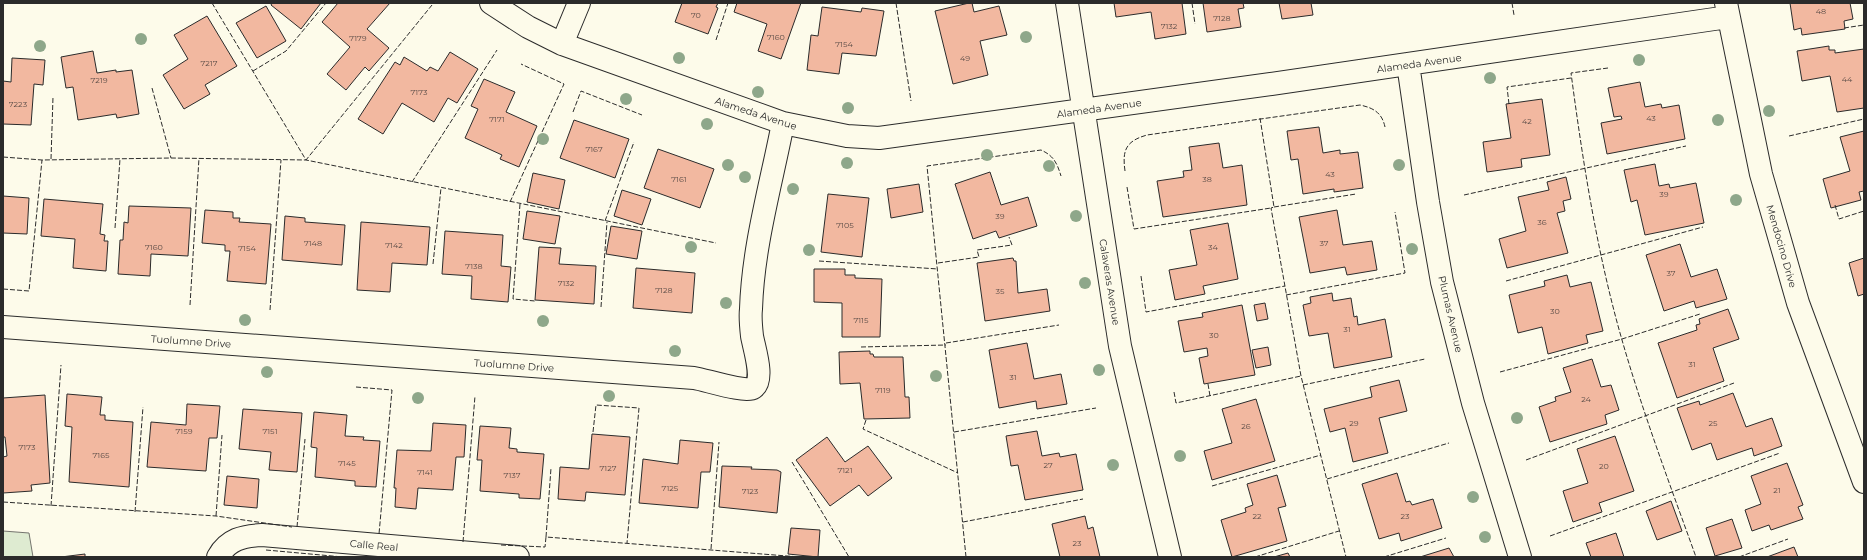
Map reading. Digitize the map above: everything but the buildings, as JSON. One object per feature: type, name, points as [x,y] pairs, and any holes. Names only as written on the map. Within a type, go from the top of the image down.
[{"type":"street","name":"Alameda Avenue","points":[[491,3],[528,27],[562,44],[783,123],[840,135],[879,138],[1408,64],[1726,10]]},
{"type":"street","points":[[562,44],[579,3]]},
{"type":"street","name":"Calaveras Avenue","points":[[1068,3],[1120,346],[1170,557]]},
{"type":"street","name":"Mendocino Drive","points":[[1726,10],[1761,174],[1786,261],[1809,333],[1864,482]]},
{"type":"street","name":"Plumas Avenue","points":[[1408,64],[1442,282],[1473,403],[1520,557]]},
{"type":"street","name":"Tuolumne Drive","points":[[3,327],[694,378],[710,380],[745,390],[752,389],[757,384],[758,364],[752,335],[752,283],[761,224],[783,123]]},
{"type":"street","name":"Calle Real","points":[[225,549],[246,536],[262,535],[518,557]]},
{"type":"green space","points":[[3,531],[29,533],[33,557],[3,557]]},
{"type":"fence","points":[[212,3],[306,160],[432,5]]},
{"type":"fence","points":[[253,71],[286,51],[326,3]]},
{"type":"fence","points":[[716,40],[728,3]]},
{"type":"fence","points":[[896,3],[911,101]]},
{"type":"fence","points":[[1192,3],[1195,24]]},
{"type":"fence","points":[[1512,3],[1514,15]]},
{"type":"fence","points":[[1844,28],[1864,25]]},
{"type":"fence","points":[[412,182],[497,50]]},
{"type":"fence","points":[[510,202],[564,84],[521,64]]},
{"type":"fence","points":[[1608,68],[1571,73],[1592,208],[1605,274],[1630,367],[1657,449],[1696,557]]},
{"type":"fence","points":[[1509,104],[1507,87],[1571,78]]},
{"type":"fence","points":[[152,88],[171,158]]},
{"type":"fence","points":[[573,112],[581,91],[642,115]]},
{"type":"fence","points":[[51,159],[53,97]]},
{"type":"fence","points":[[1125,171],[1124,157],[1127,147],[1134,140],[1147,135],[1360,105],[1377,112],[1382,118],[1385,127]]},
{"type":"fence","points":[[1260,118],[1274,207],[1271,208],[1301,376],[1346,557]]},
{"type":"fence","points":[[1789,136],[1864,119]]},
{"type":"fence","points":[[605,221],[634,142]]},
{"type":"fence","points":[[1464,195],[1686,146]]},
{"type":"fence","points":[[966,557],[927,166],[1041,150],[1054,160],[1061,176]]},
{"type":"fence","points":[[3,157],[42,160],[171,158],[306,160],[716,243]]},
{"type":"fence","points":[[190,305],[199,158]]},
{"type":"fence","points":[[115,228],[120,159]]},
{"type":"fence","points":[[3,289],[29,291],[42,160]]},
{"type":"fence","points":[[270,310],[281,160]]},
{"type":"fence","points":[[1127,187],[1134,229],[1271,208]]},
{"type":"fence","points":[[433,264],[441,188]]},
{"type":"fence","points":[[1274,207],[1356,194]]},
{"type":"fence","points":[[520,204],[513,299],[535,301]]},
{"type":"fence","points":[[1835,205],[1839,219],[1864,211]]},
{"type":"fence","points":[[1286,295],[1405,273],[1395,212]]},
{"type":"fence","points":[[601,307],[607,222]]},
{"type":"fence","points":[[1506,281],[1703,227]]},
{"type":"fence","points":[[938,263],[979,257],[977,250],[1012,245],[1009,237]]},
{"type":"fence","points":[[819,261],[938,269]]},
{"type":"fence","points":[[1141,276],[1146,312],[1285,286]]},
{"type":"fence","points":[[1500,372],[1622,339],[1700,314]]},
{"type":"fence","points":[[946,343],[1059,325]]},
{"type":"fence","points":[[861,347],[946,345]]},
{"type":"fence","points":[[1303,385],[1425,359]]},
{"type":"fence","points":[[51,506],[61,365]]},
{"type":"fence","points":[[1174,392],[1176,403],[1301,376]]},
{"type":"fence","points":[[1526,460],[1734,383]]},
{"type":"fence","points":[[1208,384],[1210,396]]},
{"type":"fence","points":[[356,387],[392,390],[379,534]]},
{"type":"fence","points":[[463,542],[475,396]]},
{"type":"fence","points":[[593,432],[596,405],[639,408],[627,543]]},
{"type":"fence","points":[[135,512],[143,407]]},
{"type":"fence","points":[[954,432],[1096,408]]},
{"type":"fence","points":[[866,420],[863,429],[958,473]]},
{"type":"fence","points":[[216,516],[222,435]]},
{"type":"fence","points":[[297,527],[305,439]]},
{"type":"fence","points":[[711,549],[719,442]]},
{"type":"fence","points":[[1327,479],[1449,443]]},
{"type":"fence","points":[[1550,536],[1780,453]]},
{"type":"fence","points":[[1212,486],[1321,455]]},
{"type":"fence","points":[[792,462],[849,557]]},
{"type":"fence","points":[[546,537],[551,468]]},
{"type":"fence","points":[[963,522],[1083,499]]},
{"type":"fence","points":[[3,502],[216,516],[292,527]]},
{"type":"fence","points":[[1255,557],[1339,531]]},
{"type":"fence","points":[[501,545],[545,547],[546,537],[800,557]]},
{"type":"fence","points":[[1384,557],[1446,538]]},
{"type":"fence","points":[[1739,557],[1788,539]]},
{"type":"fence","points":[[266,550],[343,557]]}]
